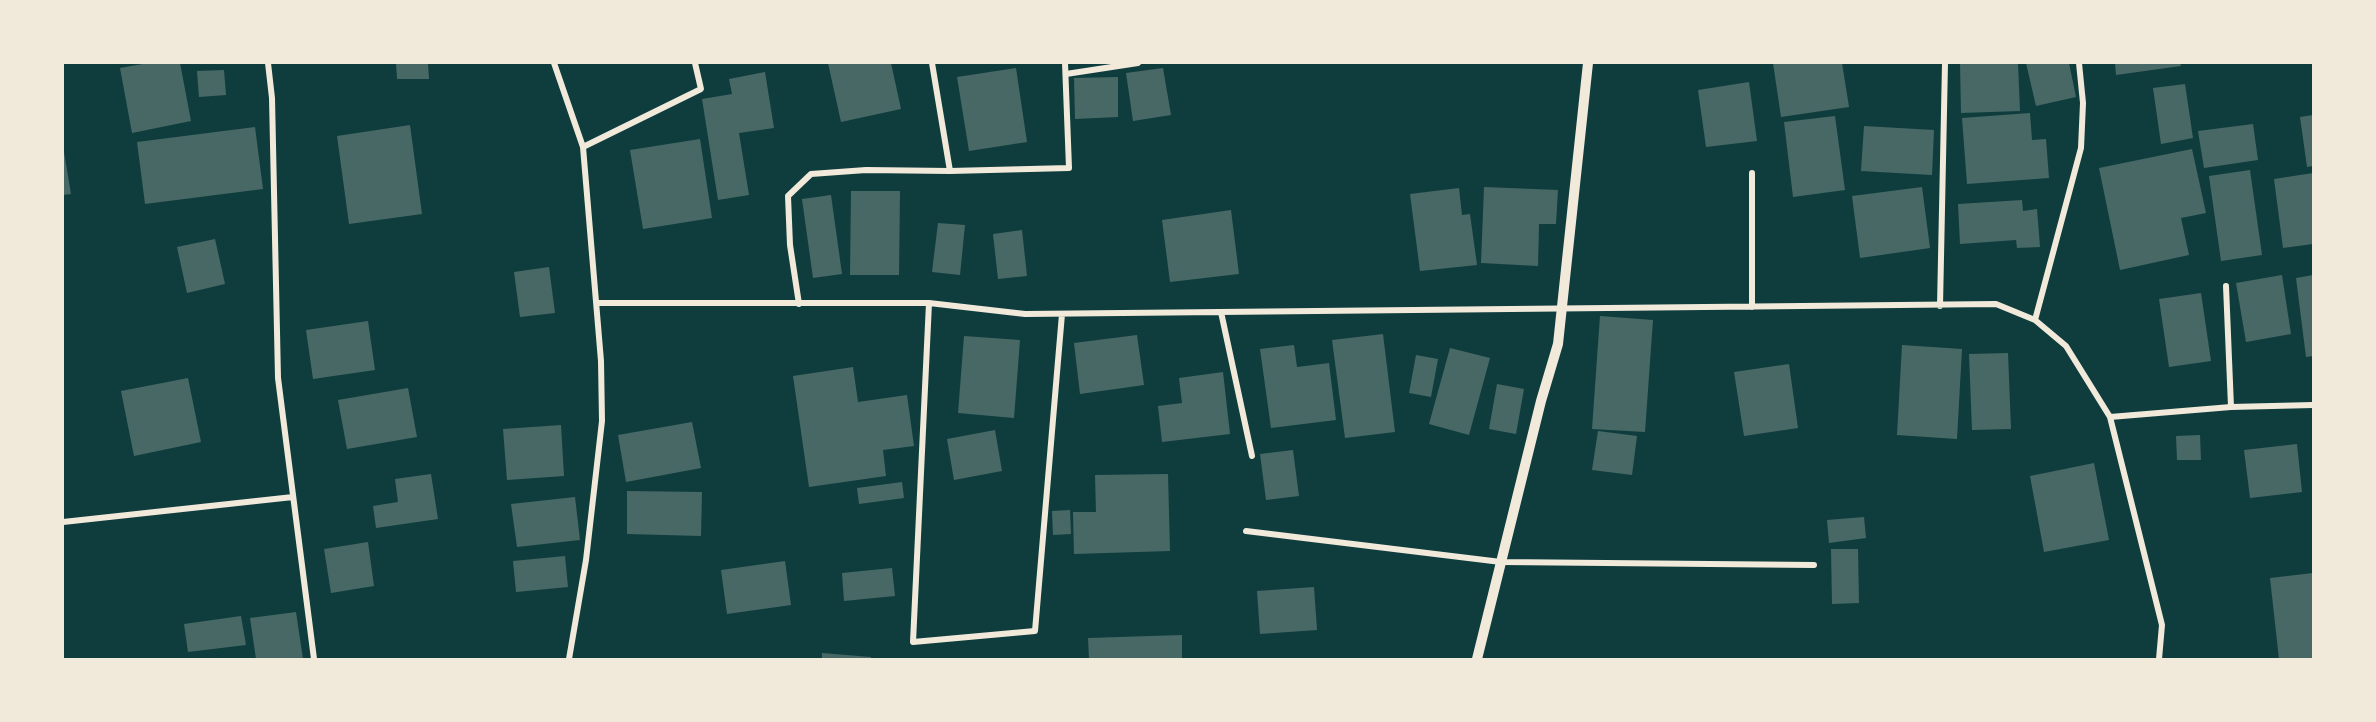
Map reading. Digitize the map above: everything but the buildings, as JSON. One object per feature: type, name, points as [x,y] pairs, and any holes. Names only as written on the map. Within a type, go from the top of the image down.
[{"type":"street","points":[[268,63],[272,98],[278,378],[314,659]]},
{"type":"street","points":[[554,63],[583,147],[598,303],[602,422],[586,560],[569,659]]},
{"type":"street","points":[[583,147],[701,89],[695,63]]},
{"type":"street","points":[[932,63],[950,171]]},
{"type":"street","points":[[799,304],[790,245],[788,196],[811,174],[866,170],[950,171],[1070,168],[1065,63]]},
{"type":"street","points":[[1066,74],[1138,63]]},
{"type":"street","points":[[1477,659],[1541,401],[1558,344],[1588,63]]},
{"type":"street","points":[[1940,306],[1945,63]]},
{"type":"street","points":[[2035,320],[2081,148],[2083,103],[2079,63]]},
{"type":"street","points":[[1752,173],[1752,306]]},
{"type":"street","points":[[2226,286],[2231,407]]},
{"type":"street","points":[[598,303],[929,303],[1025,314],[1996,304],[2035,320],[2066,346],[2110,417],[2162,625],[2159,659]]},
{"type":"street","points":[[929,303],[913,642],[1035,631],[1062,314]]},
{"type":"street","points":[[1221,312],[1252,456]]},
{"type":"street","points":[[2110,417],[2231,407],[2313,405]]},
{"type":"street","points":[[63,522],[293,497]]},
{"type":"street","points":[[1246,531],[1501,562],[1814,565]]}]
